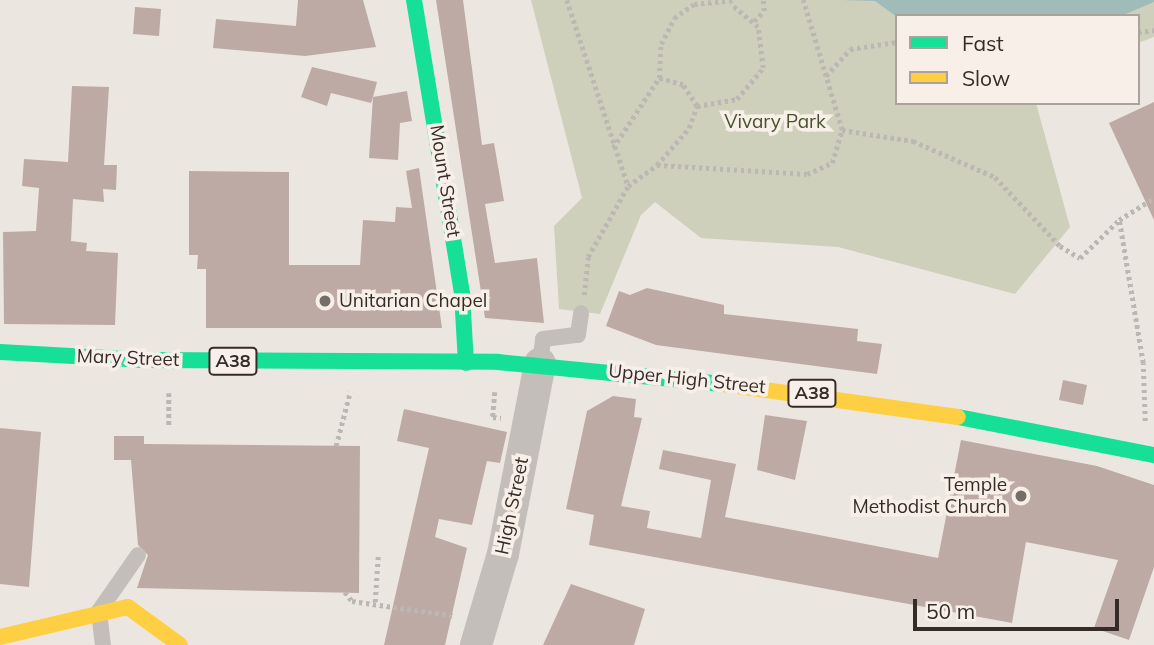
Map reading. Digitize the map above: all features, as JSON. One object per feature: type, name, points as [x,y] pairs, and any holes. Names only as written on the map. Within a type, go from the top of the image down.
[{"type":"main road","name":"Mount Street","points":[[414,0],[462,294],[466,363]]},
{"type":"main road","name":"Mary Street","points":[[0,352],[466,363]]},
{"type":"main road","name":"Upper High Street","points":[[466,363],[540,364],[843,397],[1136,447],[1154,455]]},
{"type":"main road","points":[[0,637],[31,634],[99,611],[128,607],[180,645]]},
{"type":"street","name":"High Street","points":[[480,634],[540,364]]},
{"type":"lane","points":[[540,364],[543,339],[578,335],[581,313]]},
{"type":"lane","points":[[103,645],[99,611],[138,555]]},
{"type":"path","points":[[567,0],[613,148],[628,186]]},
{"type":"path","points":[[754,21],[764,11],[763,0]]},
{"type":"path","points":[[657,165],[807,174],[832,163],[842,130],[803,0]]},
{"type":"path","points":[[613,148],[659,78],[661,44],[674,18],[704,1],[733,2],[754,21],[765,47],[756,83],[727,104],[697,106]]},
{"type":"path","points":[[827,76],[850,49],[895,42]]},
{"type":"path","points":[[659,78],[683,85],[697,106]]},
{"type":"path","points":[[581,313],[588,257],[628,186],[657,165],[689,128],[697,106]]},
{"type":"path","points":[[842,130],[913,141],[995,177],[1060,246],[1080,258],[1119,220],[1154,198]]},
{"type":"path","points":[[1119,220],[1145,384],[1145,424],[1136,447]]},
{"type":"path","points":[[336,446],[360,362]]},
{"type":"path","points":[[169,388],[169,425]]},
{"type":"path","points":[[495,393],[495,408]]},
{"type":"path","points":[[375,602],[378,556]]},
{"type":"path","points":[[345,592],[344,599],[375,602],[480,634]]},
{"type":"green space","name":"Vivary Park","points":[[531,0],[1154,0],[1154,37],[1140,42],[1140,14],[895,14],[895,105],[1037,105],[1070,227],[1015,294],[838,247],[701,238],[655,202],[641,215],[600,314],[559,309],[554,226],[582,198]]},
{"type":"water","points":[[842,0],[1154,2],[1126,14],[895,16],[875,1]]},
{"type":"building","points":[[298,0],[363,0],[376,47],[305,56],[213,48],[216,19],[296,26]]},
{"type":"building","points":[[436,0],[463,0],[482,145],[494,143],[504,201],[485,204],[495,263],[537,258],[544,323],[485,318]]},
{"type":"building","points":[[135,7],[161,9],[159,36],[133,34]]},
{"type":"building","points":[[312,67],[377,82],[371,103],[331,93],[327,106],[301,97]]},
{"type":"building","points":[[72,86],[109,87],[104,165],[117,165],[116,190],[103,189],[104,202],[73,199],[71,241],[87,243],[86,251],[118,253],[115,325],[4,324],[3,232],[36,231],[39,188],[22,186],[24,159],[68,162]]},
{"type":"building","points":[[407,91],[412,121],[400,123],[398,160],[369,158],[373,97]]},
{"type":"building","points":[[1154,102],[1154,220],[1109,123]]},
{"type":"building","points":[[419,168],[442,328],[206,328],[206,269],[197,269],[198,255],[189,255],[189,171],[289,172],[289,265],[360,265],[363,220],[395,222],[396,207],[412,208],[406,171]]},
{"type":"building","points":[[647,288],[724,305],[724,314],[858,329],[857,341],[882,344],[877,374],[656,345],[606,326],[619,291],[630,295]]},
{"type":"building","points":[[1063,380],[1087,385],[1083,405],[1059,400]]},
{"type":"building","points":[[613,396],[636,399],[634,417],[642,418],[621,506],[650,511],[647,528],[701,538],[711,480],[659,469],[663,450],[736,464],[725,517],[938,558],[961,440],[1097,466],[1154,485],[1154,567],[1129,640],[1094,628],[1118,560],[1026,542],[1012,623],[589,545],[594,515],[566,509],[587,411]]},
{"type":"building","points":[[404,409],[507,432],[500,463],[487,461],[472,525],[439,519],[435,537],[467,548],[445,645],[384,645],[429,448],[397,441]]},
{"type":"building","points":[[765,415],[807,421],[795,480],[757,470]]},
{"type":"building","points":[[0,428],[41,432],[29,587],[0,584]]},
{"type":"building","points":[[114,436],[144,436],[144,444],[360,446],[359,593],[137,588],[148,555],[138,545],[131,460],[114,460]]},
{"type":"building","points":[[571,584],[645,609],[634,645],[543,645]]},
{"type":"traffic: fast","points":[[414,0],[462,294],[466,363]]},
{"type":"traffic: fast","points":[[0,352],[141,360],[498,362],[723,384]]},
{"type":"traffic: fast","points":[[958,417],[1154,455]]},
{"type":"traffic: slow","points":[[723,384],[958,417]]},
{"type":"traffic: slow","points":[[0,637],[128,607],[180,645]]},
{"type":"place","name":"Unitarian Chapel","points":[[325,301]]},
{"type":"place","name":"Temple Methodist Church","points":[[1021,496]]}]
